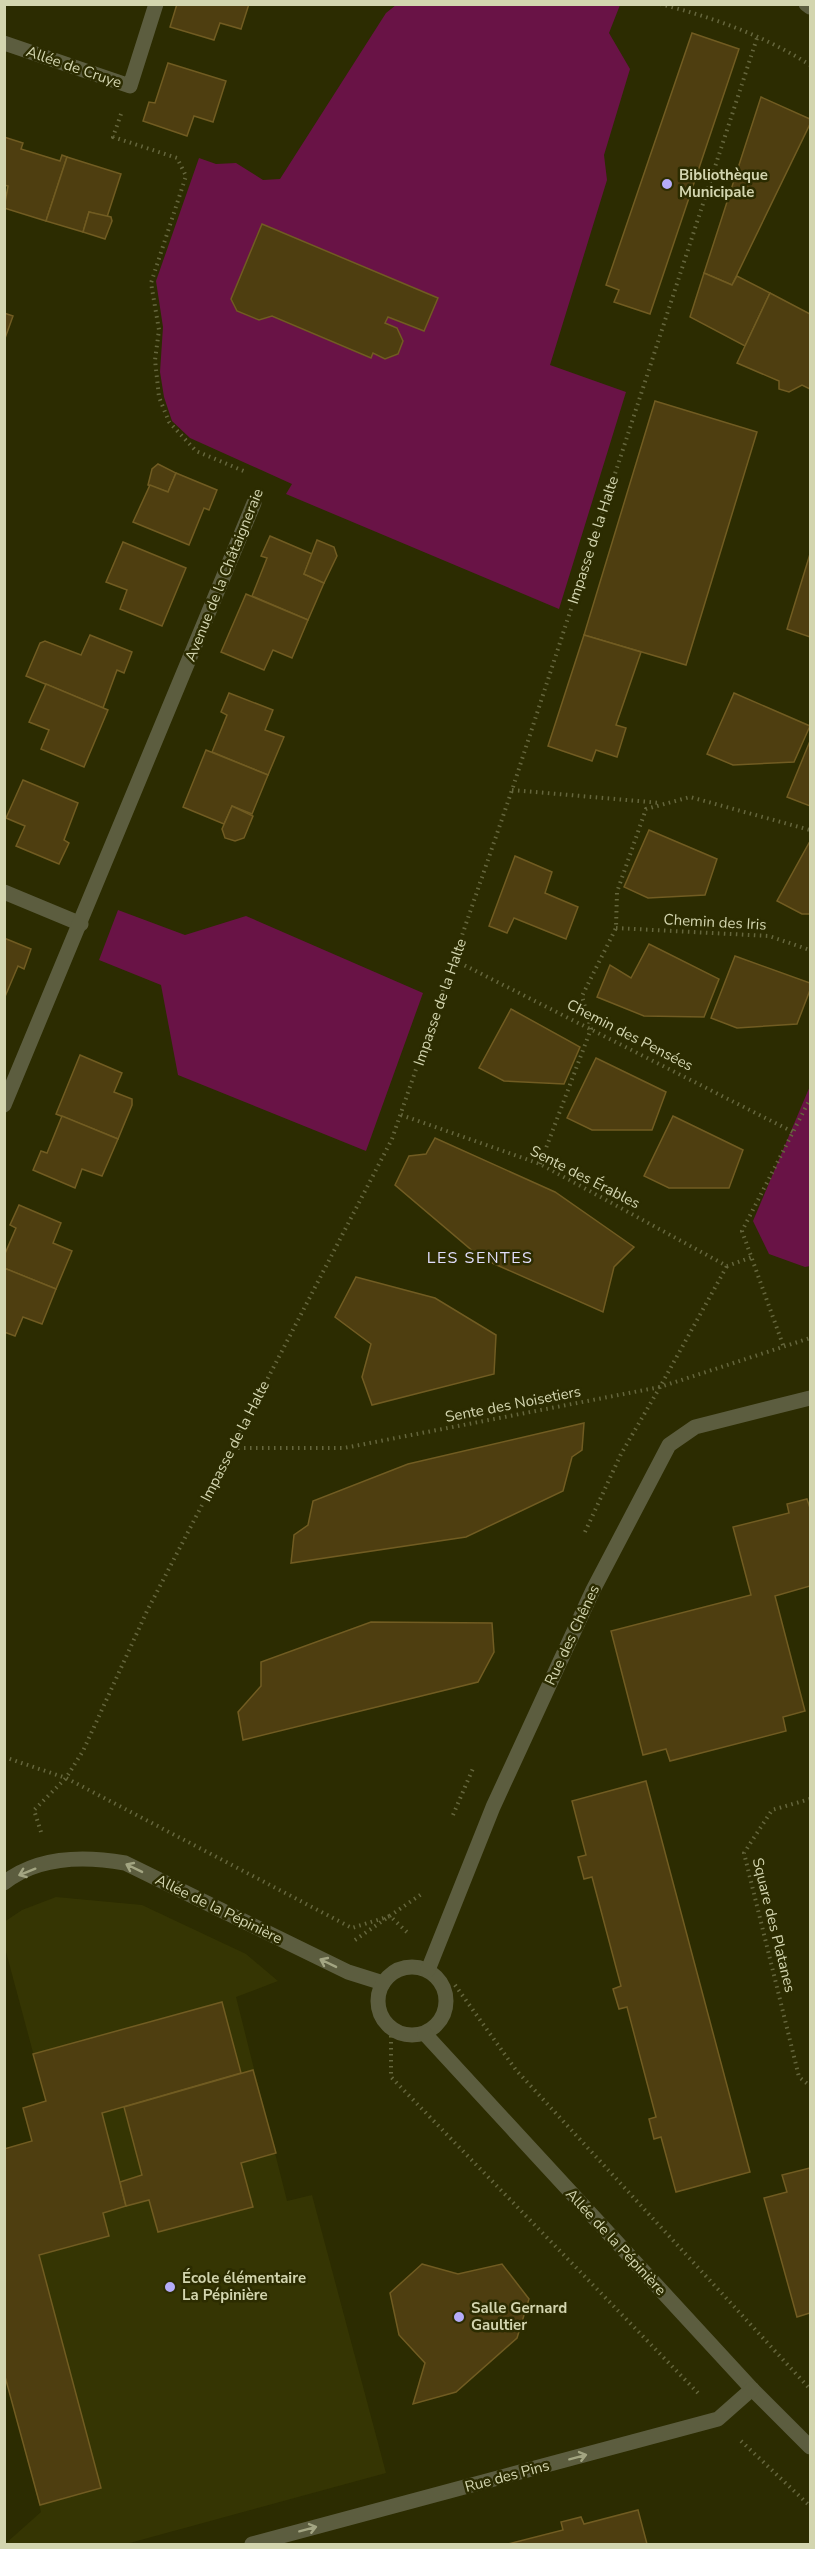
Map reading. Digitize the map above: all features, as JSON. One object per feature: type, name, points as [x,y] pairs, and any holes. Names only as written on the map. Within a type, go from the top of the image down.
[{"type":"street","name":"Allée de Cruye","points":[[4,43],[130,86],[156,4]]},
{"type":"street","points":[[806,4],[810,7]]},
{"type":"street","name":"Avenue de la Châtaigneraie","points":[[4,1106],[254,503]]},
{"type":"street","points":[[4,892],[81,924]]},
{"type":"street","name":"Rue des Chênes","points":[[428,1970],[503,1785],[593,1590],[669,1445],[695,1427],[810,1398]]},
{"type":"street","name":"Allée de la Pépinière","points":[[51,1862],[92,1857],[125,1863],[348,1972],[383,1983]]},
{"type":"street","points":[[4,1883],[51,1862]]},
{"type":"street","points":[[403,1968],[428,1970],[440,1980],[446,1995],[446,2010],[439,2024],[425,2034],[408,2036],[392,2030],[381,2016],[377,1999],[383,1983],[392,1973],[403,1968]]},
{"type":"street","name":"Allée de la Pépinière","points":[[425,2034],[752,2389],[810,2447]]},
{"type":"street","name":"Rue des Pins","points":[[252,2544],[718,2419],[752,2389]]},
{"type":"path","points":[[660,4],[700,14],[792,54],[810,65]]},
{"type":"path","name":"Impasse de la Halte","points":[[51,1862],[34,1810],[66,1778],[83,1751],[147,1611],[392,1139],[512,790],[757,38]]},
{"type":"path","name":"Avenue de la Châtaigneraie","points":[[130,86],[113,137],[177,158],[186,176],[151,283],[159,330],[154,360],[159,397],[169,422],[196,451],[262,479],[254,503]]},
{"type":"path","points":[[512,790],[665,803]]},
{"type":"path","points":[[540,1164],[591,1029],[582,996],[616,928],[617,892],[646,808],[690,797],[810,830]]},
{"type":"path","name":"Chemin des Iris","points":[[616,928],[769,936],[810,950]]},
{"type":"path","name":"Chemin des Pensées","points":[[454,960],[795,1132]]},
{"type":"path","points":[[783,1345],[742,1231],[810,1099]]},
{"type":"path","name":"Sente des Érables","points":[[401,1115],[540,1164],[728,1266]]},
{"type":"path","points":[[583,1537],[621,1454],[728,1266],[752,1257]]},
{"type":"path","name":"Sente des Noisetiers","points":[[232,1448],[344,1448],[660,1388],[783,1345],[810,1338]]},
{"type":"path","points":[[4,1757],[66,1778]]},
{"type":"path","points":[[452,1817],[475,1765]]},
{"type":"path","name":"Square des Platanes","points":[[810,1799],[772,1810],[744,1853],[799,2077],[810,2086]]},
{"type":"path","points":[[348,1972],[353,1942],[427,1891]]},
{"type":"path","points":[[392,2030],[392,2077],[687,2379],[718,2419],[810,2506]]},
{"type":"shaded area","points":[[396,5],[620,5],[609,33],[630,69],[604,155],[607,180],[550,365],[626,392],[559,609],[286,494],[292,484],[190,438],[172,421],[164,397],[160,372],[163,327],[156,281],[199,158],[216,164],[236,163],[263,180],[280,179],[386,13]]},
{"type":"shaded area","points":[[118,910],[185,935],[246,916],[423,993],[366,1151],[178,1075],[161,985],[99,960]]},
{"type":"shaded area","points":[[810,1086],[810,1266],[805,1267],[769,1254],[753,1221]]},
{"type":"shaded area","name":"École élémentaire La Pépinière","points":[[56,1897],[142,1905],[246,1954],[278,1981],[236,1997],[287,2201],[312,2195],[386,2473],[126,2544],[5,2544],[41,2512],[5,2373],[5,2149],[32,2141],[23,2108],[46,2101],[5,1948],[4,1922],[22,1910]]},
{"type":"building","points":[[177,4],[249,4],[241,29],[220,23],[214,40],[170,27]]},
{"type":"building","name":"Bibliothèque Municipale","points":[[692,33],[739,49],[650,314],[614,302],[619,290],[606,285]]},
{"type":"building","points":[[168,63],[226,81],[213,122],[194,116],[187,136],[143,121],[149,102],[155,103]]},
{"type":"building","points":[[761,97],[810,119],[810,124],[732,285],[704,273]]},
{"type":"building","points":[[4,137],[23,143],[21,149],[60,161],[62,155],[67,157],[46,221],[4,208],[8,186],[4,185]]},
{"type":"building","points":[[67,157],[121,174],[107,217],[89,212],[83,232],[46,221]]},
{"type":"building","points":[[89,212],[111,217],[112,221],[105,239],[83,232]]},
{"type":"building","points":[[262,224],[438,298],[424,331],[388,317],[385,323],[397,328],[403,341],[398,354],[385,359],[373,353],[371,358],[272,316],[259,320],[237,311],[231,299]]},
{"type":"building","points":[[704,273],[732,285],[737,276],[770,293],[745,346],[690,317]]},
{"type":"building","points":[[770,293],[810,314],[810,389],[802,385],[789,392],[779,389],[779,381],[737,363]]},
{"type":"building","points":[[4,313],[13,316],[4,341]]},
{"type":"building","points":[[655,401],[757,432],[686,665],[584,635]]},
{"type":"building","points":[[158,464],[176,473],[168,492],[148,485],[152,469]]},
{"type":"building","points":[[176,473],[217,490],[209,510],[204,508],[189,545],[133,522],[150,485],[168,492]]},
{"type":"building","points":[[270,536],[312,554],[304,574],[324,583],[308,620],[252,596],[267,558],[261,556]]},
{"type":"building","points":[[317,540],[334,547],[337,556],[324,583],[304,574]]},
{"type":"building","points":[[123,542],[186,568],[162,626],[120,609],[127,590],[106,582]]},
{"type":"building","points":[[810,554],[810,637],[787,629]]},
{"type":"building","points":[[246,594],[308,620],[292,658],[273,650],[264,670],[221,652]]},
{"type":"building","points":[[90,635],[132,652],[124,673],[117,670],[103,708],[26,676],[40,643],[45,641],[81,655]]},
{"type":"building","points":[[584,635],[641,652],[616,725],[626,728],[617,757],[596,750],[592,761],[548,746]]},
{"type":"building","points":[[46,684],[108,710],[84,767],[41,749],[49,730],[29,722]]},
{"type":"building","points":[[229,693],[273,710],[265,730],[284,737],[268,775],[212,752],[227,715],[221,712]]},
{"type":"building","points":[[734,693],[810,726],[794,762],[733,765],[707,754]]},
{"type":"building","points":[[810,741],[810,806],[787,797]]},
{"type":"building","points":[[206,750],[268,775],[252,814],[232,806],[224,824],[183,807]]},
{"type":"building","points":[[23,780],[78,803],[64,840],[69,843],[59,864],[16,846],[25,826],[6,818]]},
{"type":"building","points":[[232,806],[253,816],[244,838],[235,841],[225,838],[222,829]]},
{"type":"building","points":[[649,830],[717,859],[705,895],[648,898],[624,887]]},
{"type":"building","points":[[809,843],[810,914],[802,914],[777,901]]},
{"type":"building","points":[[515,856],[552,872],[545,893],[578,907],[566,939],[514,918],[507,933],[489,926]]},
{"type":"building","points":[[4,938],[31,949],[24,969],[18,966],[4,999]]},
{"type":"building","points":[[649,944],[719,979],[704,1017],[644,1016],[597,997],[610,965],[631,978]]},
{"type":"building","points":[[735,956],[810,983],[810,990],[797,1024],[737,1028],[711,1018]]},
{"type":"building","points":[[511,1009],[580,1047],[564,1084],[504,1081],[479,1068]]},
{"type":"building","points":[[80,1055],[122,1073],[114,1092],[132,1099],[132,1105],[118,1139],[56,1114]]},
{"type":"building","points":[[596,1058],[666,1092],[652,1130],[592,1130],[567,1118]]},
{"type":"building","points":[[62,1116],[118,1139],[102,1176],[82,1169],[75,1188],[33,1170],[41,1151],[47,1153]]},
{"type":"building","points":[[673,1116],[743,1150],[729,1188],[669,1188],[644,1176]]},
{"type":"building","points":[[435,1138],[555,1192],[634,1247],[614,1267],[603,1312],[481,1258],[395,1185],[409,1156],[426,1154]]},
{"type":"building","points":[[19,1205],[61,1223],[53,1243],[72,1251],[56,1289],[4,1268],[4,1256],[16,1228],[10,1225]]},
{"type":"building","points":[[4,1268],[56,1289],[42,1324],[23,1317],[15,1336],[4,1332]]},
{"type":"building","points":[[356,1277],[435,1298],[496,1335],[494,1374],[372,1405],[362,1377],[371,1344],[335,1317]]},
{"type":"building","points":[[584,1423],[582,1450],[572,1457],[563,1491],[466,1537],[291,1563],[294,1535],[308,1525],[313,1501],[408,1464]]},
{"type":"building","points":[[807,1499],[810,1508],[810,1586],[775,1596],[805,1711],[783,1717],[786,1731],[670,1761],[666,1749],[643,1755],[611,1631],[751,1595],[733,1527],[789,1513],[787,1504]]},
{"type":"building","points":[[371,1622],[492,1623],[494,1652],[478,1682],[243,1740],[238,1712],[261,1686],[261,1662]]},
{"type":"building","points":[[646,1781],[750,2172],[676,2192],[661,2137],[654,2139],[649,2119],[656,2117],[627,2007],[619,2009],[613,1989],[621,1986],[592,1877],[584,1879],[578,1857],[586,1855],[572,1801]]},
{"type":"building","points":[[222,2002],[241,2073],[102,2113],[126,2206],[103,2213],[109,2236],[39,2255],[101,2488],[40,2505],[4,2373],[4,2149],[32,2141],[23,2108],[46,2101],[33,2054]]},
{"type":"building","points":[[253,2070],[276,2153],[241,2163],[253,2207],[158,2232],[149,2200],[126,2206],[120,2182],[142,2175],[124,2107]]},
{"type":"building","points":[[810,2168],[810,2313],[797,2317],[764,2198],[787,2192],[782,2175]]},
{"type":"building","name":"Salle Gernard Gaultier","points":[[422,2264],[458,2274],[502,2264],[529,2299],[517,2338],[456,2392],[413,2404],[425,2363],[399,2335],[390,2293]]},
{"type":"building","points":[[638,2510],[647,2544],[508,2544],[563,2530],[561,2522],[581,2517],[584,2524]]},
{"type":"place","name":"Bibliothèque Municipale","points":[[667,184]]},
{"type":"place","name":"École élémentaire La Pépinière","points":[[170,2287]]},
{"type":"place","name":"Salle Gernard Gaultier","points":[[459,2317]]},
{"type":"district","name":"LES SENTES","points":[[480,1257]]}]
